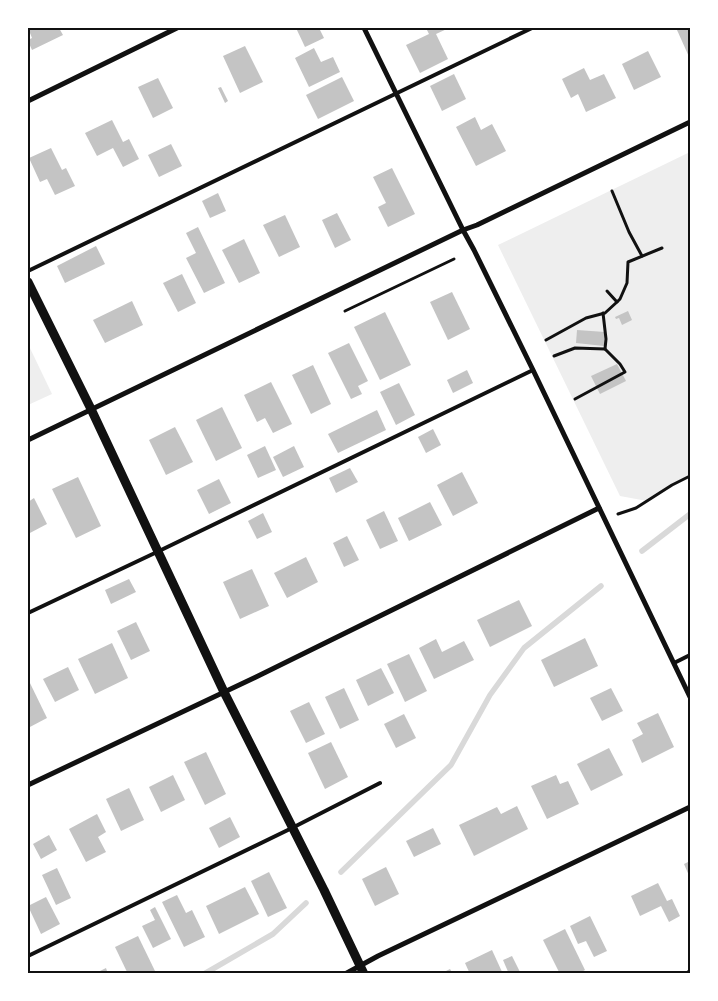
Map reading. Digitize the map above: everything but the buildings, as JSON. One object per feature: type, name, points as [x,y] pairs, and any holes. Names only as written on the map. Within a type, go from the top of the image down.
[{"type":"street","points":[[28,101],[177,28]]},
{"type":"street","points":[[364,28],[533,370],[690,697]]},
{"type":"street","points":[[28,440],[690,122]]},
{"type":"street","points":[[28,282],[224,692],[362,969]]},
{"type":"street","points":[[28,785],[256,677],[599,508]]},
{"type":"street","points":[[345,974],[362,969],[690,807]]},
{"type":"lane","points":[[28,271],[532,28]]},
{"type":"lane","points":[[28,613],[533,370]]},
{"type":"lane","points":[[674,663],[690,654]]},
{"type":"lane","points":[[28,956],[292,828],[380,783]]},
{"type":"lane","points":[[686,974],[690,971]]},
{"type":"path","points":[[612,191],[629,232],[642,256]]},
{"type":"path","points":[[546,340],[586,318],[603,313],[617,302],[627,283],[628,262],[662,248]]},
{"type":"path","points":[[345,311],[454,259]]},
{"type":"path","points":[[607,291],[617,302]]},
{"type":"path","points":[[603,313],[606,339],[605,349]]},
{"type":"path","points":[[554,356],[575,348],[605,349],[625,372],[575,399]]},
{"type":"path","points":[[618,514],[636,508],[690,476]]},
{"type":"shaded area","points":[[690,152],[690,477],[647,501],[620,496],[498,245]]},
{"type":"shaded area","points":[[28,344],[52,394],[28,405]]},
{"type":"waterway","points":[[642,551],[690,514]]},
{"type":"waterway","points":[[341,872],[451,765],[490,695],[524,648],[601,586]]},
{"type":"waterway","points":[[204,974],[273,934],[306,903]]}]
